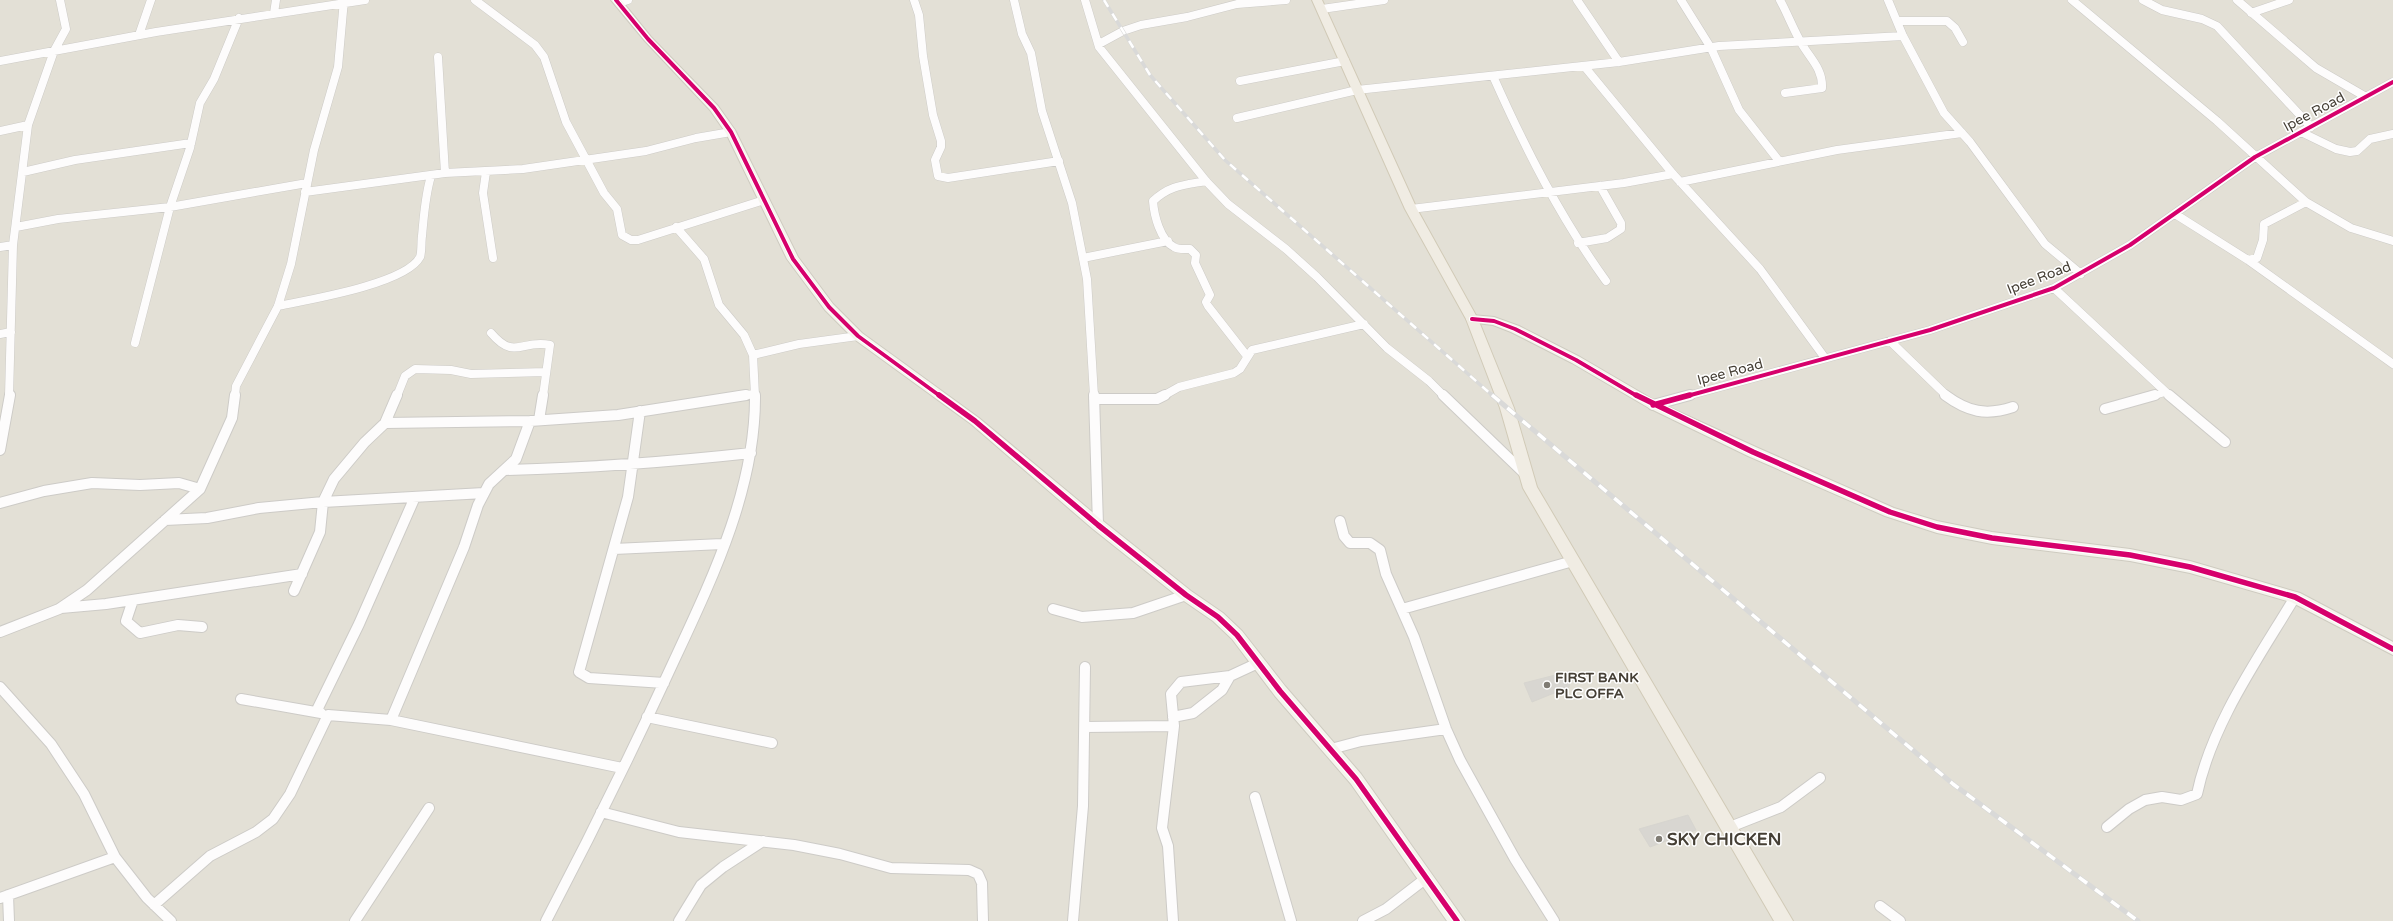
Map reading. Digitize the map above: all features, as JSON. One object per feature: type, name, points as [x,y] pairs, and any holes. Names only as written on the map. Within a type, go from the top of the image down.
[{"type":"main road","points":[[1320,4],[1411,209],[1472,319],[1507,408],[1524,473],[1530,488],[1730,827],[1780,920]]},
{"type":"street","points":[[0,450],[10,393],[13,245],[28,125],[54,51],[66,29],[60,0]]},
{"type":"street","points":[[139,35],[151,0]]},
{"type":"street","points":[[274,13],[276,0]]},
{"type":"street","points":[[0,61],[239,18],[344,1],[365,0]]},
{"type":"street","points":[[475,0],[535,45],[544,57],[553,79],[566,122],[604,193],[617,209],[622,236],[626,239],[638,240],[764,200]]},
{"type":"street","points":[[914,0],[919,15],[923,56],[933,115],[942,147],[935,160],[938,176],[948,178],[1059,161]]},
{"type":"street","points":[[1014,0],[1022,34],[1031,53],[1036,90],[1072,203],[1087,279],[1094,399],[1098,525]]},
{"type":"street","points":[[1085,0],[1099,44],[1119,73],[1206,181],[1248,221],[1301,263],[1387,348],[1429,381],[1475,428],[1524,473]]},
{"type":"street","points":[[1099,44],[1123,31],[1141,25],[1187,17],[1237,4],[1286,0]]},
{"type":"street","points":[[1320,4],[1384,0]]},
{"type":"street","points":[[1577,0],[1618,62]]},
{"type":"street","points":[[1681,0],[1711,48],[1739,110],[1778,162]]},
{"type":"street","points":[[1780,0],[1790,16],[1799,41],[1821,70],[1823,81],[1822,88],[1785,93]]},
{"type":"street","points":[[1888,0],[1898,20],[1903,36],[1944,114],[1962,133],[2041,238],[2081,274]]},
{"type":"street","points":[[2072,0],[2217,121],[2306,202],[2351,228],[2393,241]]},
{"type":"street","points":[[2143,0],[2173,13],[2202,19],[2217,26],[2312,127]]},
{"type":"street","points":[[2237,0],[2316,68],[2366,97]]},
{"type":"street","points":[[2251,13],[2289,0]]},
{"type":"street","points":[[0,632],[59,608],[87,590],[200,489],[232,418],[236,386],[278,306],[291,264],[306,187],[325,110],[338,67],[344,1]]},
{"type":"street","points":[[621,1],[648,39],[714,108],[732,132],[793,259],[829,307],[858,336],[975,421],[1098,525],[1186,595],[1218,617],[1237,635],[1258,663],[1356,778],[1425,879],[1457,921]]},
{"type":"street","points":[[135,343],[170,206],[192,143],[200,103],[214,80],[239,18]]},
{"type":"street","points":[[1898,20],[1947,21],[1952,24],[1963,42]]},
{"type":"street","points":[[1237,118],[1357,90],[1618,62],[1711,48],[1799,41],[1903,36]]},
{"type":"street","points":[[438,57],[445,173]]},
{"type":"street","points":[[1240,81],[1344,60]]},
{"type":"street","points":[[1584,66],[1673,174],[1760,269],[1825,358]]},
{"type":"street","points":[[1493,76],[1548,192],[1578,243],[1606,281]]},
{"type":"street","name":"Ipee Road","points":[[1653,405],[1930,330],[2054,288],[2081,274],[2175,214],[2255,157],[2393,82]]},
{"type":"street","points":[[0,131],[28,125]]},
{"type":"street","points":[[16,227],[58,219],[170,206],[306,187],[431,176],[445,173],[486,172],[586,160],[646,151],[696,138],[732,132]]},
{"type":"street","points":[[2301,132],[2330,146],[2351,152],[2356,152],[2362,144],[2373,138],[2393,134]]},
{"type":"street","points":[[1680,182],[1837,150],[1962,133]]},
{"type":"street","points":[[23,172],[75,160],[192,143]]},
{"type":"street","points":[[486,172],[483,193],[493,258]]},
{"type":"street","points":[[1411,209],[1600,186],[1673,174]]},
{"type":"street","points":[[278,306],[346,292],[376,282],[414,266],[420,257],[426,192],[431,176]]},
{"type":"street","points":[[1206,181],[1172,187],[1164,191],[1153,201],[1154,216],[1168,241],[1174,247],[1190,249],[1196,255],[1195,263],[1210,295],[1206,302],[1208,306],[1247,356]]},
{"type":"street","points":[[1578,243],[1604,238],[1618,233],[1621,229],[1620,223],[1600,186]]},
{"type":"street","points":[[2248,260],[2257,258],[2261,251],[2264,224],[2306,202]]},
{"type":"street","points":[[2175,214],[2248,260],[2393,364]]},
{"type":"street","points":[[546,921],[664,683],[706,590],[751,453],[756,420],[753,355],[744,335],[719,305],[704,259],[676,227]]},
{"type":"street","points":[[1083,258],[1168,241]]},
{"type":"street","points":[[0,247],[13,245]]},
{"type":"street","points":[[2054,288],[2165,392],[2225,442]]},
{"type":"street","points":[[1472,319],[1494,321],[1515,329],[1576,360],[1653,405],[1753,452],[1890,512],[1937,527],[1992,538],[2130,555],[2183,565],[2295,597],[2393,649]]},
{"type":"street","points":[[1094,399],[1158,399],[1179,387],[1234,373],[1240,369],[1252,350],[1364,324]]},
{"type":"street","points":[[0,334],[11,332]]},
{"type":"street","points":[[391,720],[484,493],[489,484],[505,470],[518,455],[534,420],[546,372],[550,345],[538,343],[516,349],[507,349],[501,346],[491,333]]},
{"type":"street","points":[[753,355],[799,344],[858,336]]},
{"type":"street","points":[[1890,341],[1942,391],[1962,406],[1982,413],[2013,407]]},
{"type":"street","points":[[294,591],[320,532],[323,502],[334,479],[351,457],[385,423],[405,376],[415,369],[451,370],[471,374],[546,372]]},
{"type":"street","points":[[2104,408],[2165,392]]},
{"type":"street","points":[[0,394],[10,393]]},
{"type":"street","points":[[385,423],[534,420],[618,415],[724,397],[755,394]]},
{"type":"street","points":[[640,411],[634,463],[628,497],[580,672],[589,678],[664,683]]},
{"type":"street","points":[[505,470],[537,470],[688,460],[751,453]]},
{"type":"street","points":[[0,503],[44,491],[92,483],[140,485],[179,483],[200,489]]},
{"type":"street","points":[[165,520],[207,518],[259,508],[323,502],[484,493]]},
{"type":"street","points":[[316,712],[359,624],[415,497]]},
{"type":"street","points":[[1340,521],[1344,536],[1350,543],[1370,543],[1380,550],[1386,574],[1402,609],[1446,729],[1515,859],[1554,921]]},
{"type":"street","points":[[614,549],[722,544]]},
{"type":"street","points":[[1402,609],[1573,561]]},
{"type":"street","points":[[59,608],[133,600],[302,574]]},
{"type":"street","points":[[1053,609],[1082,617],[1133,613],[1186,595]]},
{"type":"street","points":[[2107,827],[2128,809],[2145,800],[2162,797],[2181,800],[2197,794],[2203,765],[2234,702],[2295,597]]},
{"type":"street","points":[[133,600],[126,621],[140,633],[180,625],[192,624],[202,627]]},
{"type":"street","points":[[1173,921],[1168,846],[1162,828],[1174,721],[1171,694],[1181,682],[1230,676],[1258,663]]},
{"type":"street","points":[[1073,921],[1083,806],[1085,667]]},
{"type":"street","points":[[1085,728],[1174,721],[1193,712],[1222,690],[1230,676]]},
{"type":"street","points":[[0,687],[17,704],[51,744],[84,794],[115,857],[154,905],[171,921]]},
{"type":"street","points":[[241,699],[328,715],[391,720],[622,768]]},
{"type":"street","points":[[154,905],[210,856],[226,846],[256,832],[273,818],[290,794],[328,715]]},
{"type":"street","points":[[647,717],[772,743]]},
{"type":"street","points":[[1331,749],[1362,741],[1446,729]]},
{"type":"street","points":[[1730,827],[1781,807],[1820,778]]},
{"type":"street","points":[[1255,797],[1291,921]]},
{"type":"street","points":[[355,921],[428,808]]},
{"type":"street","points":[[601,812],[679,832],[763,841],[840,854],[891,868],[969,870],[978,874],[982,883],[983,921]]},
{"type":"street","points":[[679,921],[701,885],[723,867],[763,841]]},
{"type":"street","points":[[9,921],[4,896],[115,857]]},
{"type":"street","points":[[1363,921],[1386,909],[1425,879]]},
{"type":"street","points":[[1880,906],[1900,921]]},
{"type":"shaded area","points":[[0,0],[2393,0],[2393,921],[0,921]]},
{"type":"building","name":"FIRST BANK PLC OFFA","points":[[1571,671],[1569,687],[1532,702],[1524,683]]},
{"type":"building","name":"SKY CHICKEN","points":[[1688,815],[1696,830],[1650,847],[1639,829]]},
{"type":"railway","points":[[1104,0],[1150,75],[1225,160],[1493,396]]},
{"type":"railway","points":[[1492,395],[1953,784],[2138,921]]},
{"type":"cycle path","points":[[616,0],[648,39],[714,108],[731,132],[793,259],[829,307],[858,336],[975,421],[1098,525],[1186,595],[1218,617],[1237,635],[1280,691],[1356,779],[1457,921]]},
{"type":"cycle path","points":[[1653,405],[1930,330],[2054,288],[2130,245],[2255,157],[2393,82]]},
{"type":"cycle path","points":[[1472,319],[1494,321],[1515,329],[1576,360],[1653,405],[1753,452],[1890,512],[1937,527],[1992,538],[2130,555],[2190,567],[2295,597],[2393,649]]},
{"type":"place","name":"FIRST BANK PLC OFFA","points":[[1547,685]]},
{"type":"place","name":"SKY CHICKEN","points":[[1659,839]]}]
